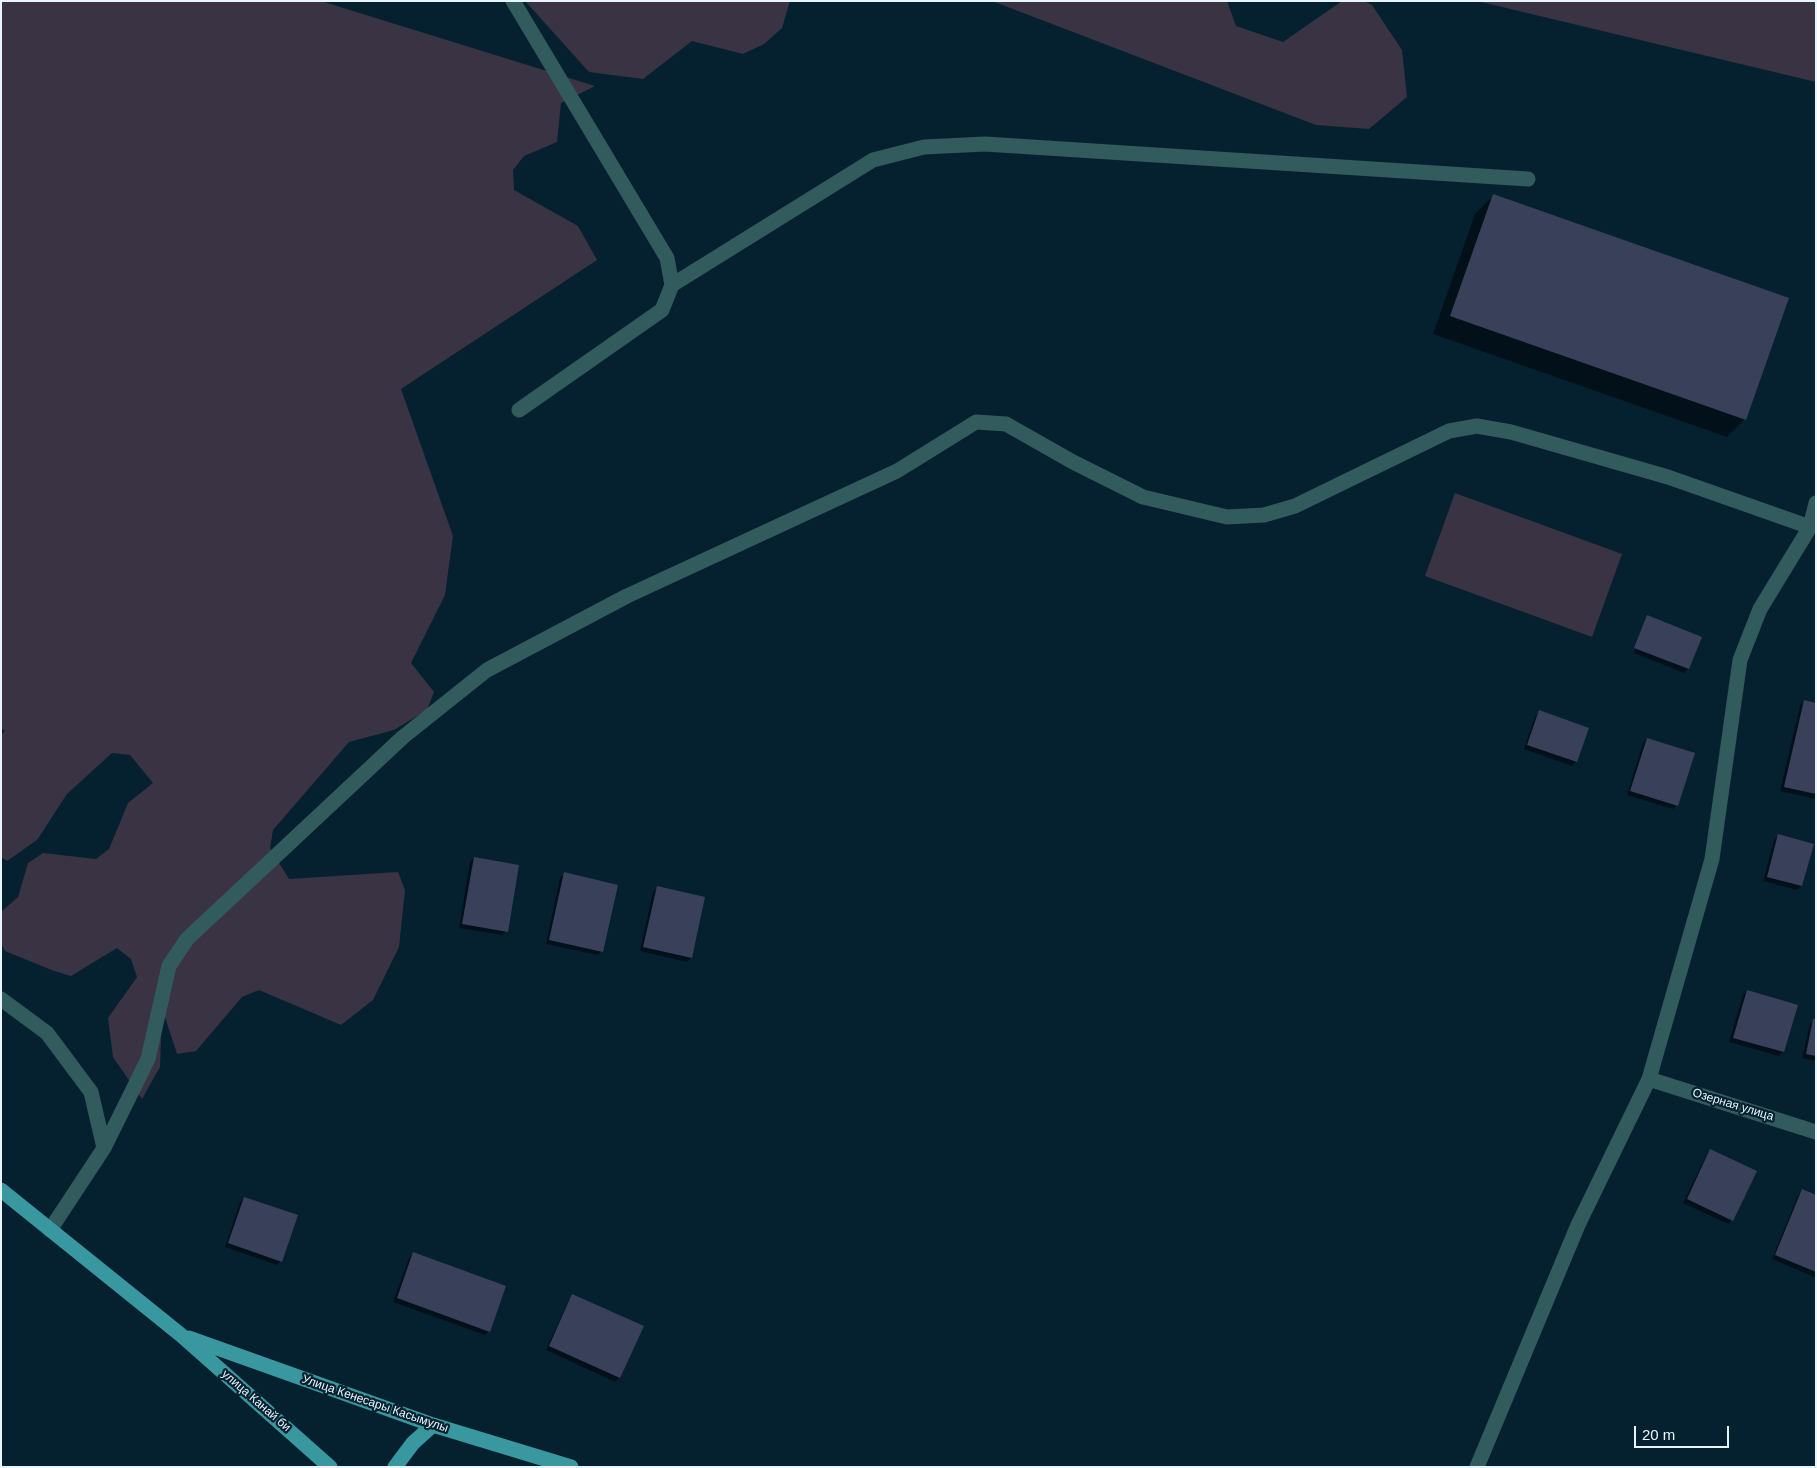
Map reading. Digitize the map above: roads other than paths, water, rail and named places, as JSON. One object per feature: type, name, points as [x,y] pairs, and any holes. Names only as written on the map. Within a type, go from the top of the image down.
[{"type":"main road","name":"улица Канай би","points":[[1,1190],[181,1335],[330,1467]]},
{"type":"main road","name":"Улица Кенесары Касымулы","points":[[181,1335],[433,1425],[571,1467]]},
{"type":"main road","points":[[395,1467],[412,1443],[433,1425]]},
{"type":"street","points":[[513,1],[667,258],[672,285],[662,310],[519,410]]},
{"type":"street","points":[[672,285],[873,160],[924,147],[986,144],[1528,179]]},
{"type":"street","points":[[50,1230],[104,1148],[148,1059],[170,966],[187,939],[403,736],[487,670],[627,596],[897,472],[976,422],[1006,424],[1073,462],[1144,497],[1227,517],[1264,515],[1295,506],[1449,432],[1477,426],[1511,432],[1668,477],[1810,528]]},
{"type":"street","points":[[1477,1467],[1578,1225],[1650,1079],[1712,859],[1740,660],[1760,609],[1810,528],[1816,503]]},
{"type":"street","points":[[1,999],[47,1033],[91,1092],[104,1148]]},
{"type":"street","name":"Озерная улица","points":[[1650,1079],[1816,1132]]}]
